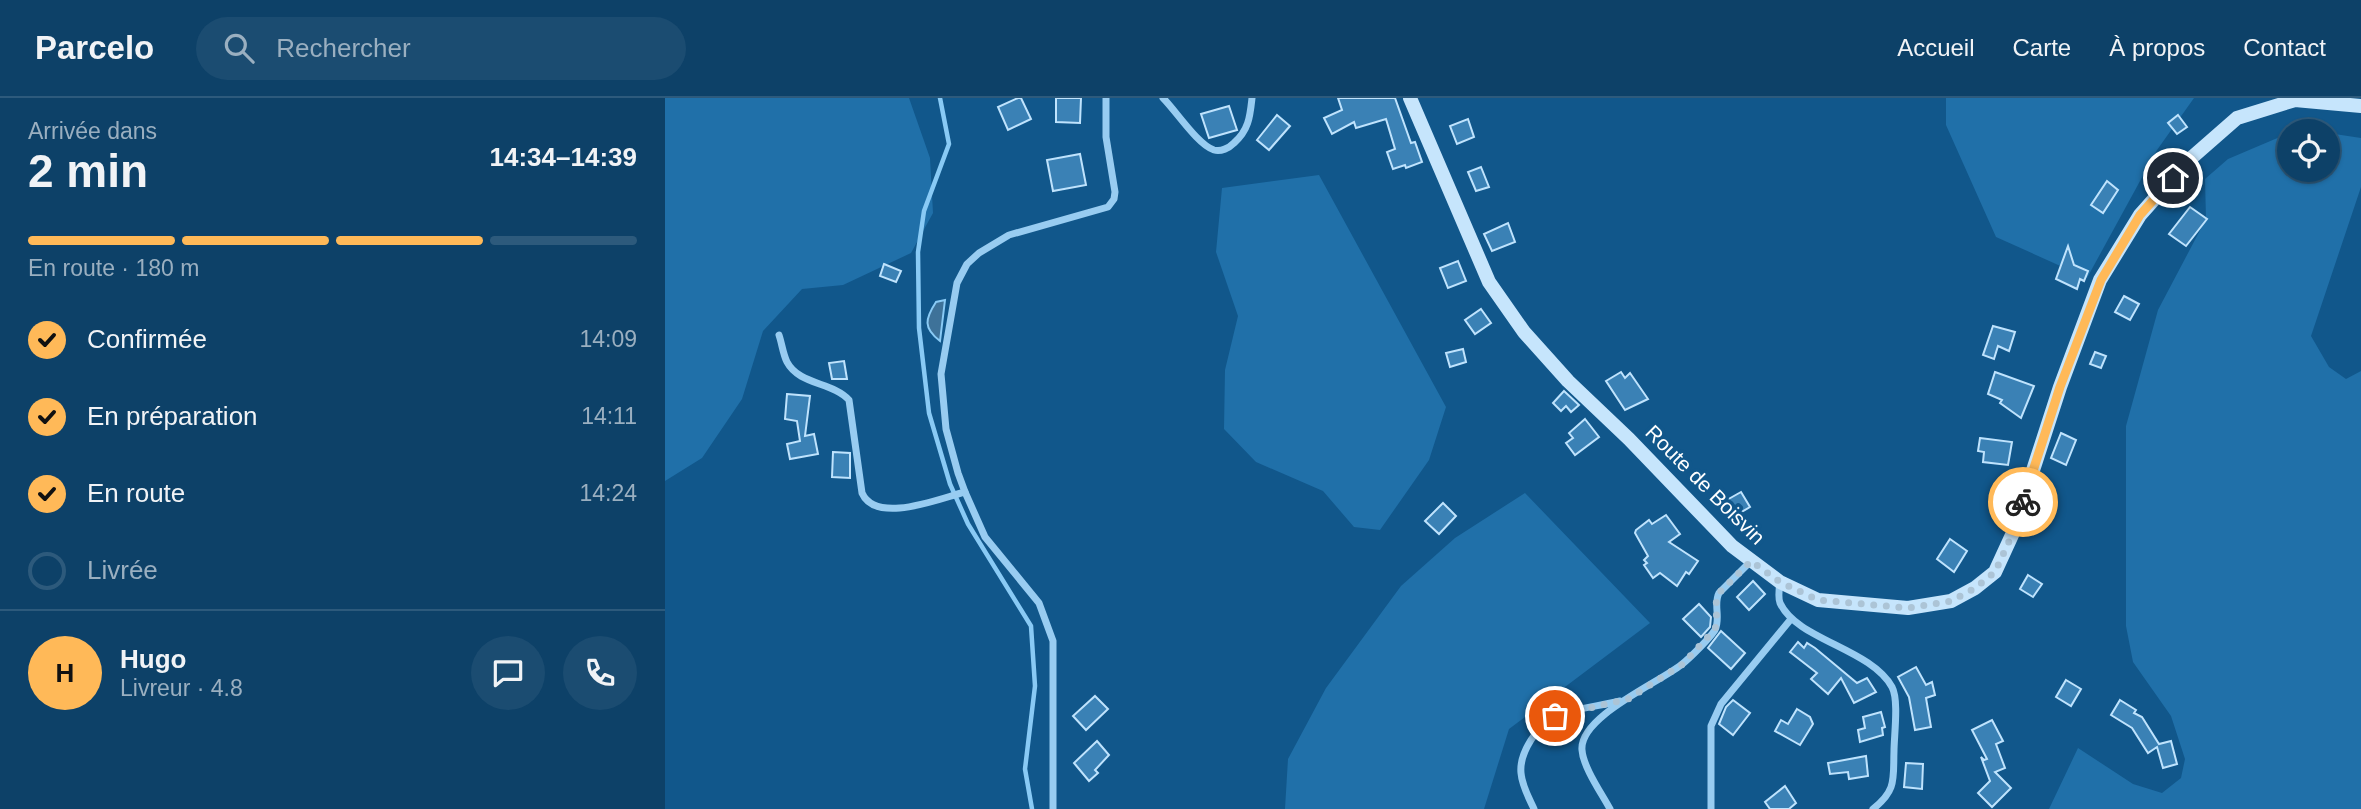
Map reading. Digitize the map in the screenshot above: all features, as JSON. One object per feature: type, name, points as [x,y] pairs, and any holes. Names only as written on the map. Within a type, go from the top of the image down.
[{"type":"main road","name":"Route de Boisvin","points":[[1410,98],[1489,282],[1524,332],[1568,381],[1629,439],[1723,536],[1780,582],[1818,600],[1908,608],[1951,601],[1975,588],[1995,572],[2012,535],[2060,387],[2101,280],[2140,215],[2189,159],[2237,118],[2295,100],[2361,106]]},
{"type":"street","points":[[1053,809],[1053,641],[1039,603],[985,537],[965,492],[946,429],[941,374],[957,283],[967,264],[979,253],[1009,235],[1108,207],[1114,199],[1106,137],[1106,98]]},
{"type":"street","points":[[1163,98],[1205,145],[1215,151],[1228,149],[1239,139],[1249,124],[1252,98]]},
{"type":"street","points":[[779,335],[786,361],[791,368],[801,376],[842,393],[849,401],[862,493],[871,504],[882,509],[902,509],[965,492]]},
{"type":"street","points":[[1610,809],[1582,752],[1583,741],[1592,726],[1683,664],[1711,635],[1717,622],[1716,599],[1719,593],[1751,561]]},
{"type":"street","points":[[1780,582],[1779,601],[1791,619],[1860,658],[1885,678],[1893,689],[1893,781],[1889,794],[1873,809]]},
{"type":"street","points":[[1711,809],[1711,726],[1715,715],[1721,704],[1791,619]]},
{"type":"street","points":[[1534,809],[1522,782],[1520,769],[1526,749],[1537,731],[1555,716],[1628,699]]},
{"type":"shaded area","points":[[665,98],[909,98],[930,158],[933,213],[911,253],[843,285],[802,289],[763,331],[742,399],[702,458],[665,481]]},
{"type":"shaded area","points":[[1946,98],[2194,98],[2157,150],[2087,278],[1996,237],[1946,125]]},
{"type":"shaded area","points":[[2340,135],[2361,138],[2361,187],[2311,336],[2329,367],[2346,379],[2361,371],[2361,809],[2049,809],[2078,748],[2133,784],[2162,793],[2181,778],[2185,759],[2171,716],[2133,662],[2126,626],[2126,426],[2158,310],[2206,219],[2205,179],[2228,159],[2277,138],[2277,182],[2340,182]]},
{"type":"shaded area","points":[[1319,175],[1446,407],[1429,460],[1380,530],[1354,527],[1323,491],[1256,462],[1224,429],[1225,370],[1238,316],[1216,252],[1222,188]]},
{"type":"shaded area","points":[[945,300],[940,341],[927,323],[936,302]]},
{"type":"shaded area","points":[[1525,493],[1650,623],[1509,729],[1484,809],[1285,809],[1288,759],[1326,688],[1401,586],[1455,538]]},
{"type":"building","points":[[1021,98],[1031,119],[1008,130],[998,107]]},
{"type":"building","points":[[1056,98],[1081,98],[1080,123],[1056,122]]},
{"type":"building","points":[[1338,98],[1395,98],[1411,143],[1415,142],[1422,162],[1393,169],[1387,152],[1395,149],[1386,119],[1356,128],[1354,122],[1332,134],[1324,118],[1342,110]]},
{"type":"building","points":[[1229,106],[1237,130],[1209,138],[1201,114]]},
{"type":"building","points":[[1277,115],[1290,126],[1269,150],[1257,140]]},
{"type":"building","points":[[2178,115],[2187,127],[2177,134],[2168,123]]},
{"type":"building","points":[[1468,119],[1474,137],[1457,144],[1450,126]]},
{"type":"building","points":[[1080,154],[1086,185],[1053,191],[1047,160]]},
{"type":"building","points":[[1481,167],[1489,187],[1476,191],[1468,172]]},
{"type":"building","points":[[2107,181],[2118,190],[2103,213],[2091,205]]},
{"type":"building","points":[[2190,207],[2207,219],[2186,246],[2169,234]]},
{"type":"building","points":[[1508,223],[1515,242],[1492,251],[1484,234]]},
{"type":"building","points":[[2068,246],[2074,265],[2088,271],[2084,281],[2080,279],[2077,289],[2056,279]]},
{"type":"building","points":[[1458,261],[1466,281],[1448,288],[1440,268]]},
{"type":"building","points":[[884,264],[901,271],[896,282],[880,276]]},
{"type":"building","points":[[2124,296],[2139,304],[2130,320],[2115,312]]},
{"type":"building","points":[[1481,309],[1491,323],[1475,334],[1465,320]]},
{"type":"building","points":[[1993,326],[2015,332],[2009,351],[1998,346],[1994,359],[1983,355]]},
{"type":"building","points":[[1463,349],[1466,362],[1450,367],[1446,353]]},
{"type":"building","points":[[2095,352],[2106,356],[2101,368],[2090,364]]},
{"type":"building","points":[[844,361],[847,379],[832,379],[829,363]]},
{"type":"building","points":[[1621,372],[1625,378],[1630,373],[1648,399],[1625,410],[1606,381]]},
{"type":"building","points":[[1995,372],[2034,386],[2021,418],[2000,403],[2002,400],[1988,394]]},
{"type":"building","points":[[1564,391],[1579,405],[1571,412],[1566,406],[1561,411],[1553,403]]},
{"type":"building","points":[[787,394],[810,396],[805,436],[814,434],[818,454],[790,459],[787,444],[800,441],[797,421],[785,419]]},
{"type":"building","points":[[1585,419],[1599,437],[1575,455],[1566,443],[1573,438],[1569,433]]},
{"type":"building","points":[[2061,433],[2076,440],[2066,465],[2051,458]]},
{"type":"building","points":[[1980,438],[2012,442],[2008,465],[1983,462],[1984,452],[1978,451]]},
{"type":"building","points":[[833,452],[850,453],[850,478],[832,477]]},
{"type":"building","points":[[1741,492],[1750,507],[1728,520],[1718,505]]},
{"type":"building","points":[[1443,503],[1456,516],[1439,534],[1425,521]]},
{"type":"building","points":[[1666,515],[1680,534],[1669,542],[1698,561],[1689,574],[1686,572],[1677,586],[1660,573],[1653,578],[1644,565],[1648,556],[1635,533],[1649,520],[1652,524]]},
{"type":"building","points":[[1950,539],[1967,551],[1954,572],[1937,559]]},
{"type":"building","points":[[2028,575],[2042,584],[2033,597],[2020,589]]},
{"type":"building","points":[[1753,581],[1765,594],[1749,610],[1737,597]]},
{"type":"building","points":[[1699,604],[1711,617],[1710,627],[1701,637],[1683,619]]},
{"type":"building","points":[[1721,631],[1745,653],[1731,669],[1708,648]]},
{"type":"building","points":[[1798,642],[1804,648],[1807,643],[1815,648],[1857,683],[1867,678],[1876,692],[1854,703],[1841,678],[1828,694],[1811,679],[1817,673],[1790,652]]},
{"type":"building","points":[[1916,667],[1926,685],[1932,682],[1935,695],[1926,698],[1931,727],[1915,730],[1909,697],[1898,677]]},
{"type":"building","points":[[2066,680],[2081,689],[2071,706],[2056,697]]},
{"type":"building","points":[[1095,696],[1108,709],[1086,730],[1073,716]]},
{"type":"building","points":[[1733,700],[1750,713],[1733,735],[1719,724],[1726,707]]},
{"type":"building","points":[[2120,700],[2136,710],[2134,713],[2142,717],[2159,744],[2171,741],[2177,764],[2163,768],[2157,747],[2148,753],[2132,728],[2111,715]]},
{"type":"building","points":[[1797,709],[1810,717],[1813,724],[1800,745],[1775,731],[1781,720],[1788,724]]},
{"type":"building","points":[[1881,712],[1885,727],[1882,728],[1883,735],[1860,742],[1858,730],[1865,728],[1863,717]]},
{"type":"building","points":[[1992,720],[2003,741],[1996,744],[2005,768],[1995,772],[2011,788],[1992,807],[1978,793],[1990,781],[1981,757],[1987,759],[1972,730]]},
{"type":"building","points":[[1097,741],[1109,755],[1095,770],[1098,773],[1089,781],[1074,763]]},
{"type":"building","points":[[1866,756],[1868,776],[1849,779],[1848,772],[1830,774],[1828,763]]},
{"type":"building","points":[[1906,763],[1923,764],[1922,789],[1904,787]]},
{"type":"building","points":[[1785,786],[1796,803],[1789,809],[1770,809],[1765,802]]},
{"type":"waterway","points":[[940,98],[949,144],[924,211],[918,252],[919,328],[929,413],[950,484],[968,524],[1031,626],[1035,686],[1025,769],[1032,809]]},
{"type":"way so far","points":[[1555,716],[1628,699],[1683,664],[1715,629],[1716,599],[1719,593],[1751,561],[1780,582],[1818,600],[1908,608],[1951,601],[1975,588],[1995,572],[2023,502]]},
{"type":"route","points":[[2023,502],[2060,387],[2101,280],[2140,215],[2173,178]]}]
